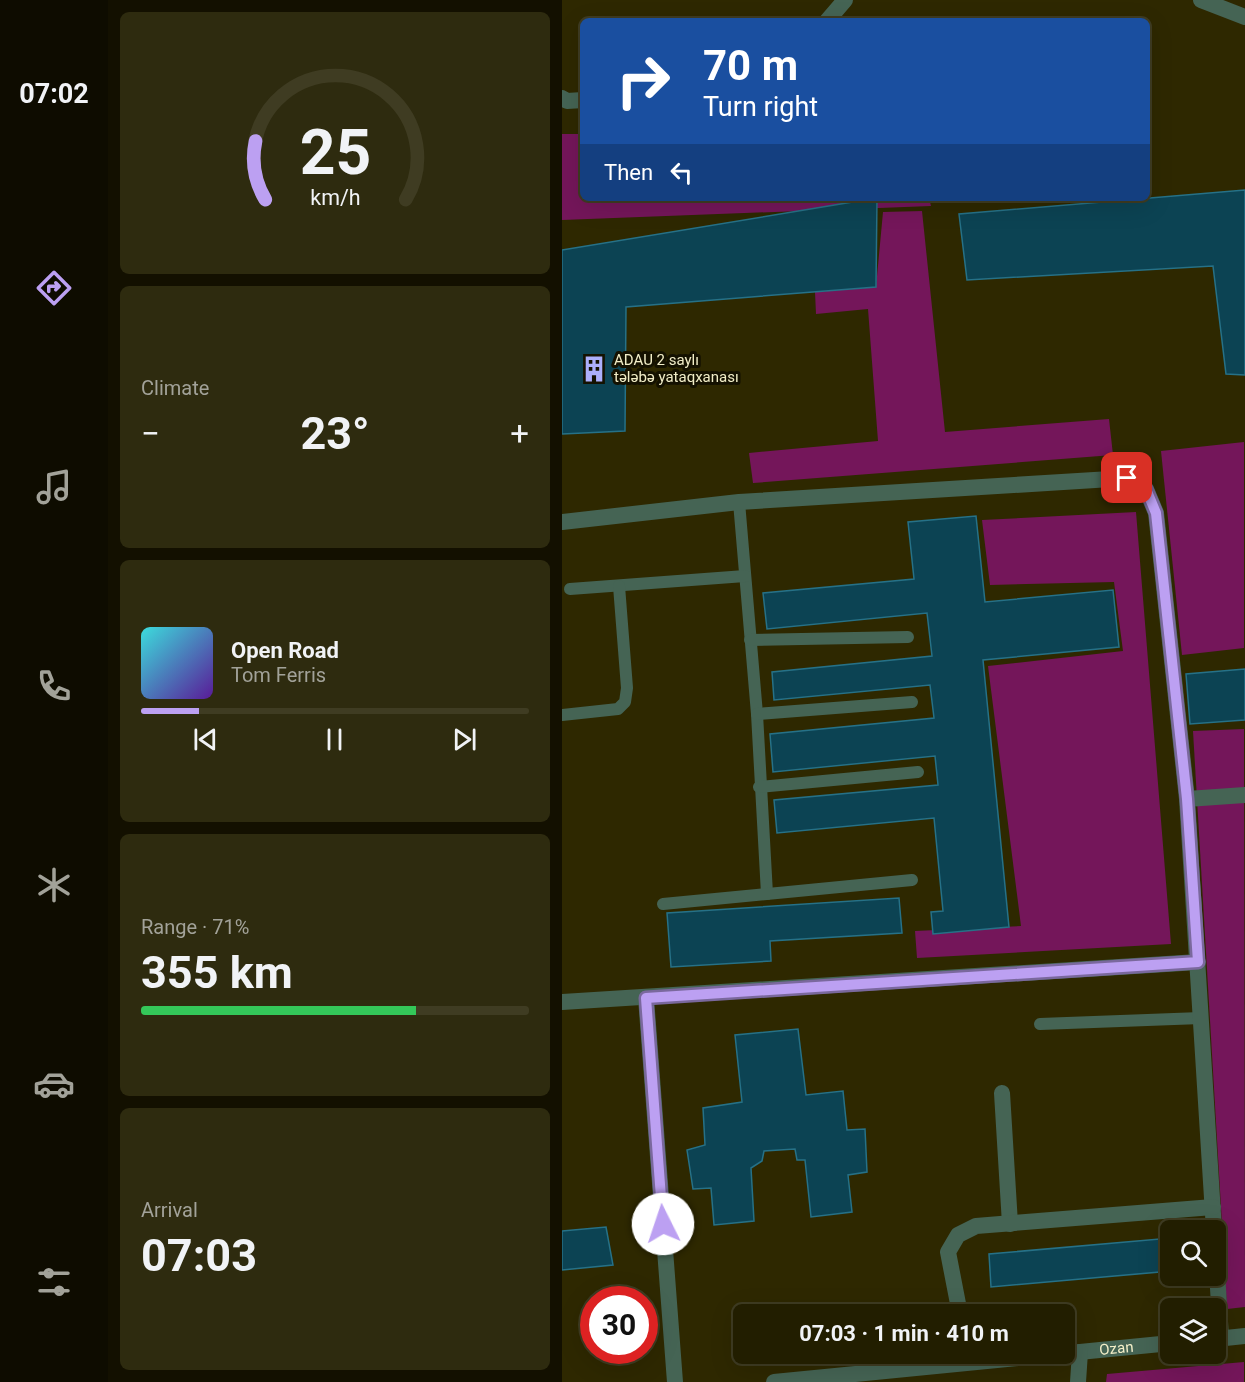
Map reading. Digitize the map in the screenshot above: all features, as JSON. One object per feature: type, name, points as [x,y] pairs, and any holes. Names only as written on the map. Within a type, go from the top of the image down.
[{"type":"street","points":[[830,18],[845,0]]},
{"type":"street","points":[[1201,0],[1244,17]]},
{"type":"street","points":[[562,98],[567,101],[580,100]]},
{"type":"street","points":[[562,522],[739,502],[1127,478],[1146,489],[1156,513],[1187,799],[1214,1220]]},
{"type":"street","points":[[1187,799],[1244,795]]},
{"type":"street","points":[[562,1002],[1198,962]]},
{"type":"street","points":[[646,998],[675,1382]]},
{"type":"street","points":[[1002,1093],[1010,1224]]},
{"type":"street","points":[[958,1304],[948,1252],[958,1235],[976,1226],[1213,1207]]},
{"type":"street","points":[[1226,1337],[1244,1336]]},
{"type":"street","name":"Ozan","points":[[1075,1352],[1160,1344]]},
{"type":"street","points":[[1078,1382],[1080,1352]]},
{"type":"street","name":"Ozan","points":[[775,1382],[918,1364]]},
{"type":"lane","points":[[739,502],[757,714],[759,787],[767,894]]},
{"type":"lane","points":[[570,589],[745,576]]},
{"type":"lane","points":[[562,715],[618,709],[625,702],[627,688],[619,586]]},
{"type":"lane","points":[[750,640],[908,637]]},
{"type":"lane","points":[[757,714],[912,702]]},
{"type":"lane","points":[[759,787],[918,772]]},
{"type":"lane","points":[[663,904],[912,880]]},
{"type":"lane","points":[[1040,1024],[1201,1018]]},
{"type":"shaded area","points":[[562,134],[580,134],[580,201],[930,201],[931,206],[562,220]]},
{"type":"shaded area","points":[[922,211],[945,432],[1109,419],[1113,455],[753,483],[749,453],[878,441],[868,309],[816,314],[815,292],[876,287],[883,212]]},
{"type":"shaded area","points":[[1244,442],[1244,648],[1182,655],[1161,451]]},
{"type":"shaded area","points":[[1136,512],[1171,944],[917,958],[915,931],[1021,926],[988,666],[1123,651],[1114,582],[990,585],[982,520]]},
{"type":"shaded area","points":[[1244,729],[1245,1307],[1227,1309],[1226,1220],[1222,1220],[1193,731]]},
{"type":"shaded area","points":[[1244,1362],[1244,1382],[1106,1382],[1107,1374]]},
{"type":"building","points":[[1245,190],[1245,375],[1226,374],[1213,266],[967,280],[959,214],[1114,201],[1150,201],[1150,198]]},
{"type":"building","name":"ADAU 2 saylı tələbə yataqxanası","points":[[859,201],[877,201],[876,287],[626,307],[625,431],[562,434],[562,250]]},
{"type":"building","points":[[976,516],[985,602],[1113,590],[1119,647],[983,660],[1009,927],[933,934],[931,912],[943,911],[934,818],[777,833],[774,800],[938,785],[935,756],[773,772],[770,734],[934,718],[930,685],[774,700],[772,672],[932,656],[927,613],[767,629],[763,593],[914,579],[908,522]]},
{"type":"building","points":[[1245,669],[1245,720],[1190,724],[1186,674]]},
{"type":"building","points":[[899,898],[902,933],[770,941],[771,961],[671,967],[667,913]]},
{"type":"building","points":[[798,1029],[806,1095],[843,1091],[847,1130],[865,1129],[867,1172],[848,1175],[852,1212],[811,1217],[805,1160],[797,1160],[795,1149],[764,1151],[762,1161],[751,1168],[754,1221],[714,1225],[711,1188],[693,1189],[687,1150],[705,1145],[703,1108],[742,1102],[735,1035]]},
{"type":"building","points":[[606,1227],[613,1265],[562,1270],[562,1231]]},
{"type":"building","points":[[1160,1239],[1160,1272],[991,1287],[989,1254]]},
{"type":"place","name":"ADAU 2 saylı tələbə yataqxanası","points":[[594,369]]},
{"type":"route","points":[[663,1224],[646,998],[1198,962],[1187,799],[1156,513],[1146,489],[1127,478]]}]
